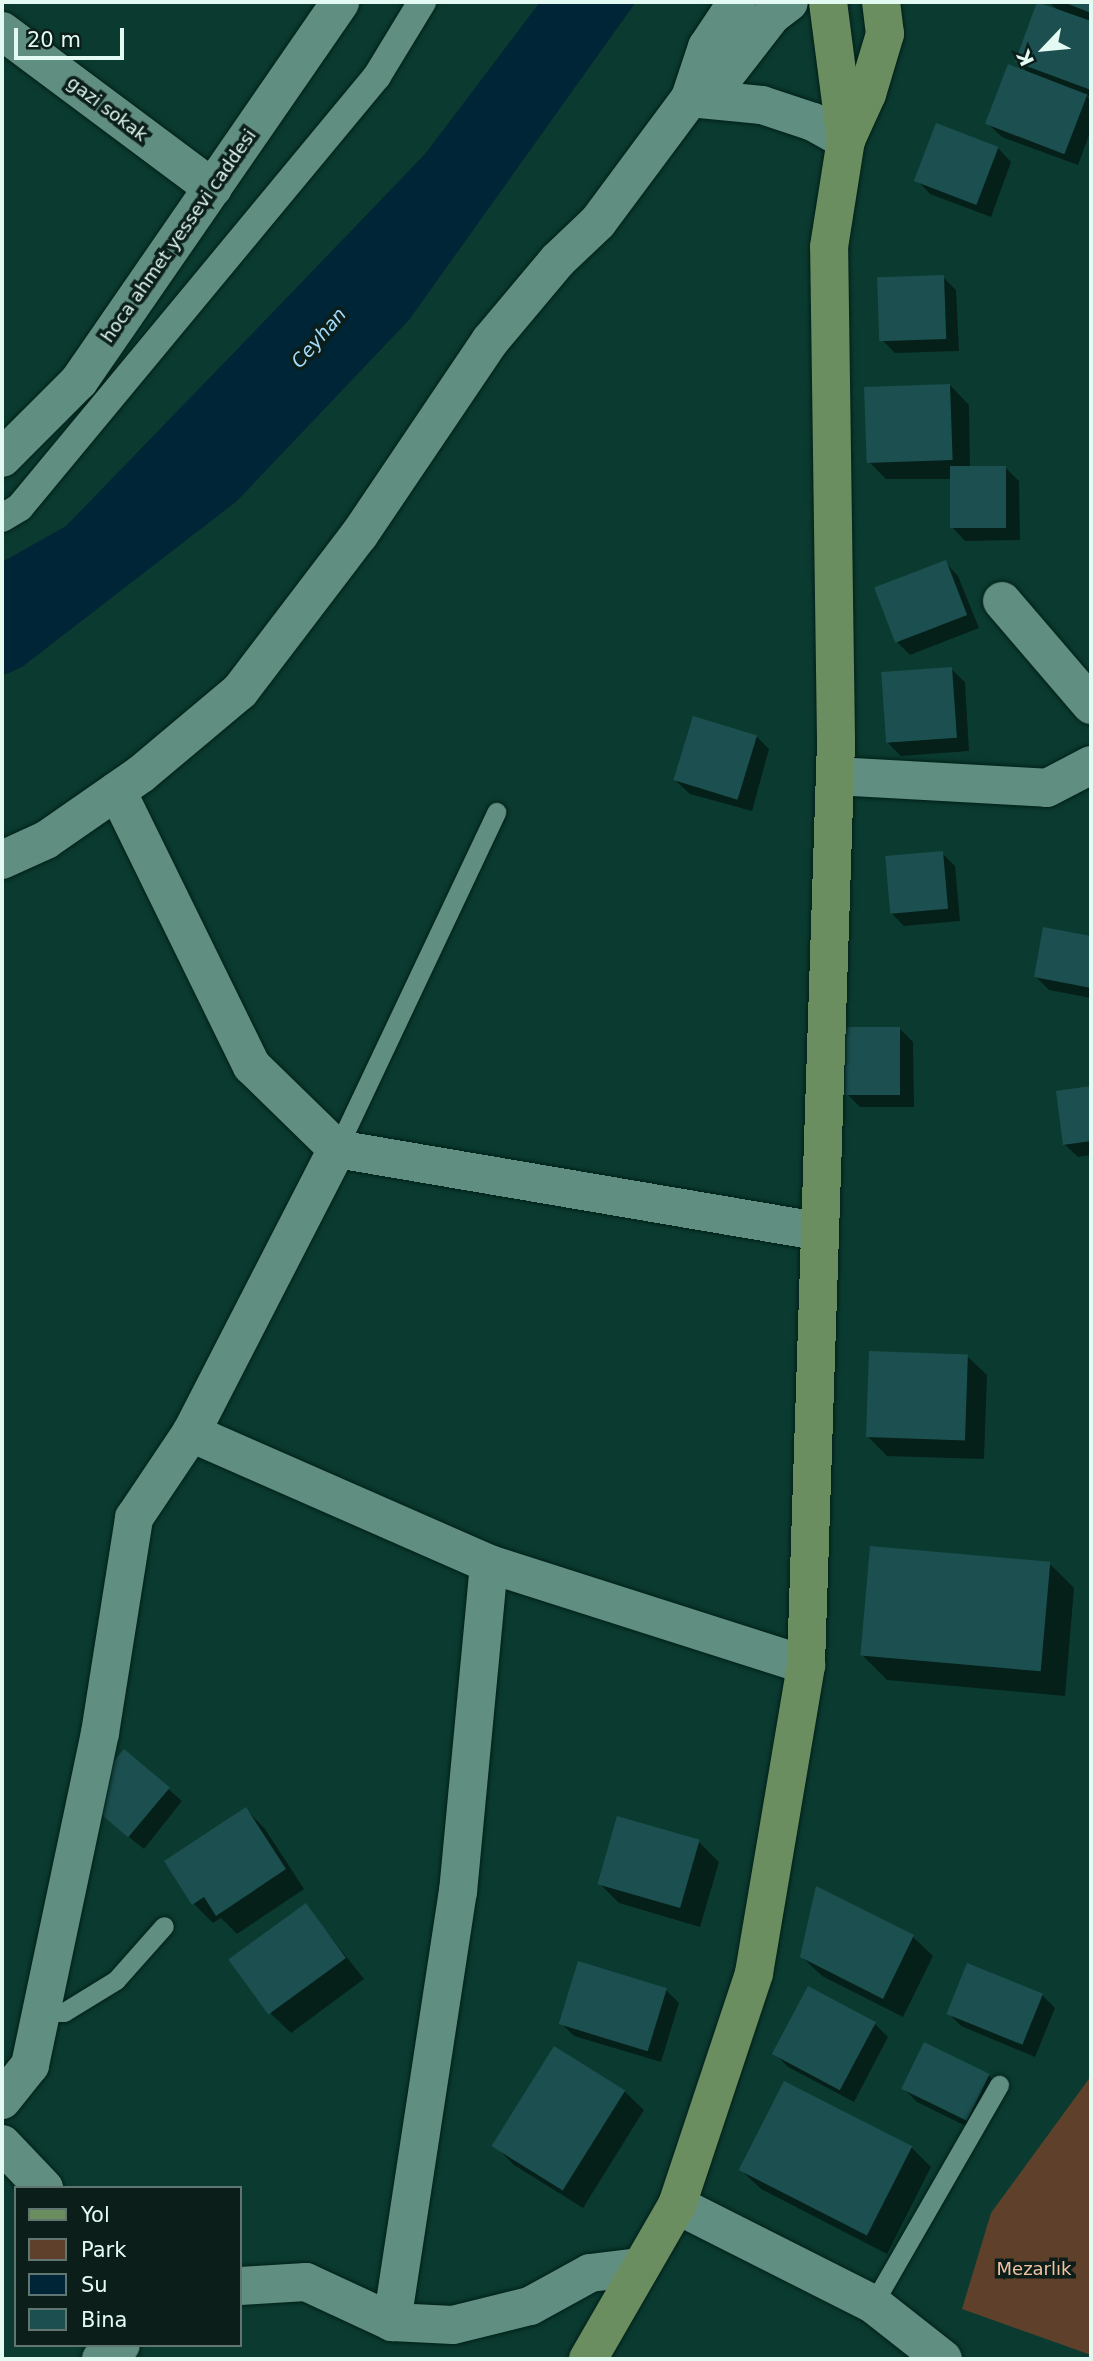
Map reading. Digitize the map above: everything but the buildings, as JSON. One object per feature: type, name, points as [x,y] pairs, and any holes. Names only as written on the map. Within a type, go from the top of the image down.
[{"type":"main road","points":[[828,2],[846,140]]},
{"type":"main road","points":[[588,2359],[639,2267],[677,2206],[754,1973],[806,1665],[818,1231],[835,776],[829,247],[846,140],[867,94],[885,34],[881,2]]},
{"type":"street","name":"hoca ahmet yessevi caddesi","points":[[2,458],[79,381],[340,2]]},
{"type":"street","points":[[2,518],[20,507],[377,76],[422,2]]},
{"type":"street","points":[[2,860],[46,840],[117,791],[240,691],[359,535],[490,341],[558,260],[598,222],[690,98],[707,47],[737,2]]},
{"type":"street","points":[[690,98],[724,77],[772,15],[789,2]]},
{"type":"street","name":"gazi sokak","points":[[2,31],[213,188]]},
{"type":"street","points":[[690,98],[762,105],[813,122],[846,140]]},
{"type":"street","points":[[1002,601],[1091,705]]},
{"type":"street","points":[[835,776],[1047,788],[1091,765]]},
{"type":"street","points":[[117,791],[252,1066],[337,1149],[818,1231]]},
{"type":"street","points":[[2,2099],[30,2065],[100,1733],[134,1518],[191,1433],[337,1149]]},
{"type":"street","points":[[191,1433],[489,1564],[806,1665]]},
{"type":"street","points":[[391,2322],[458,1892],[489,1564]]},
{"type":"street","points":[[2,2144],[42,2186]]},
{"type":"street","points":[[677,2206],[873,2304],[943,2359]]},
{"type":"street","points":[[242,2286],[306,2282],[391,2322],[453,2325],[530,2306],[590,2273],[639,2267]]},
{"type":"street","points":[[101,2359],[118,2347]]},
{"type":"lane","points":[[337,1149],[496,812]]},
{"type":"lane","points":[[40,2012],[64,2012],[116,1980],[164,1926]]},
{"type":"lane","points":[[873,2304],[999,2085]]},
{"type":"green space","name":"Mezarlık","points":[[1091,2076],[1091,2355],[962,2309],[991,2213]]},
{"type":"water","name":"Ceyhan","points":[[540,2],[636,2],[409,320],[237,501],[22,667],[2,676],[2,562],[66,526],[425,154]]}]
